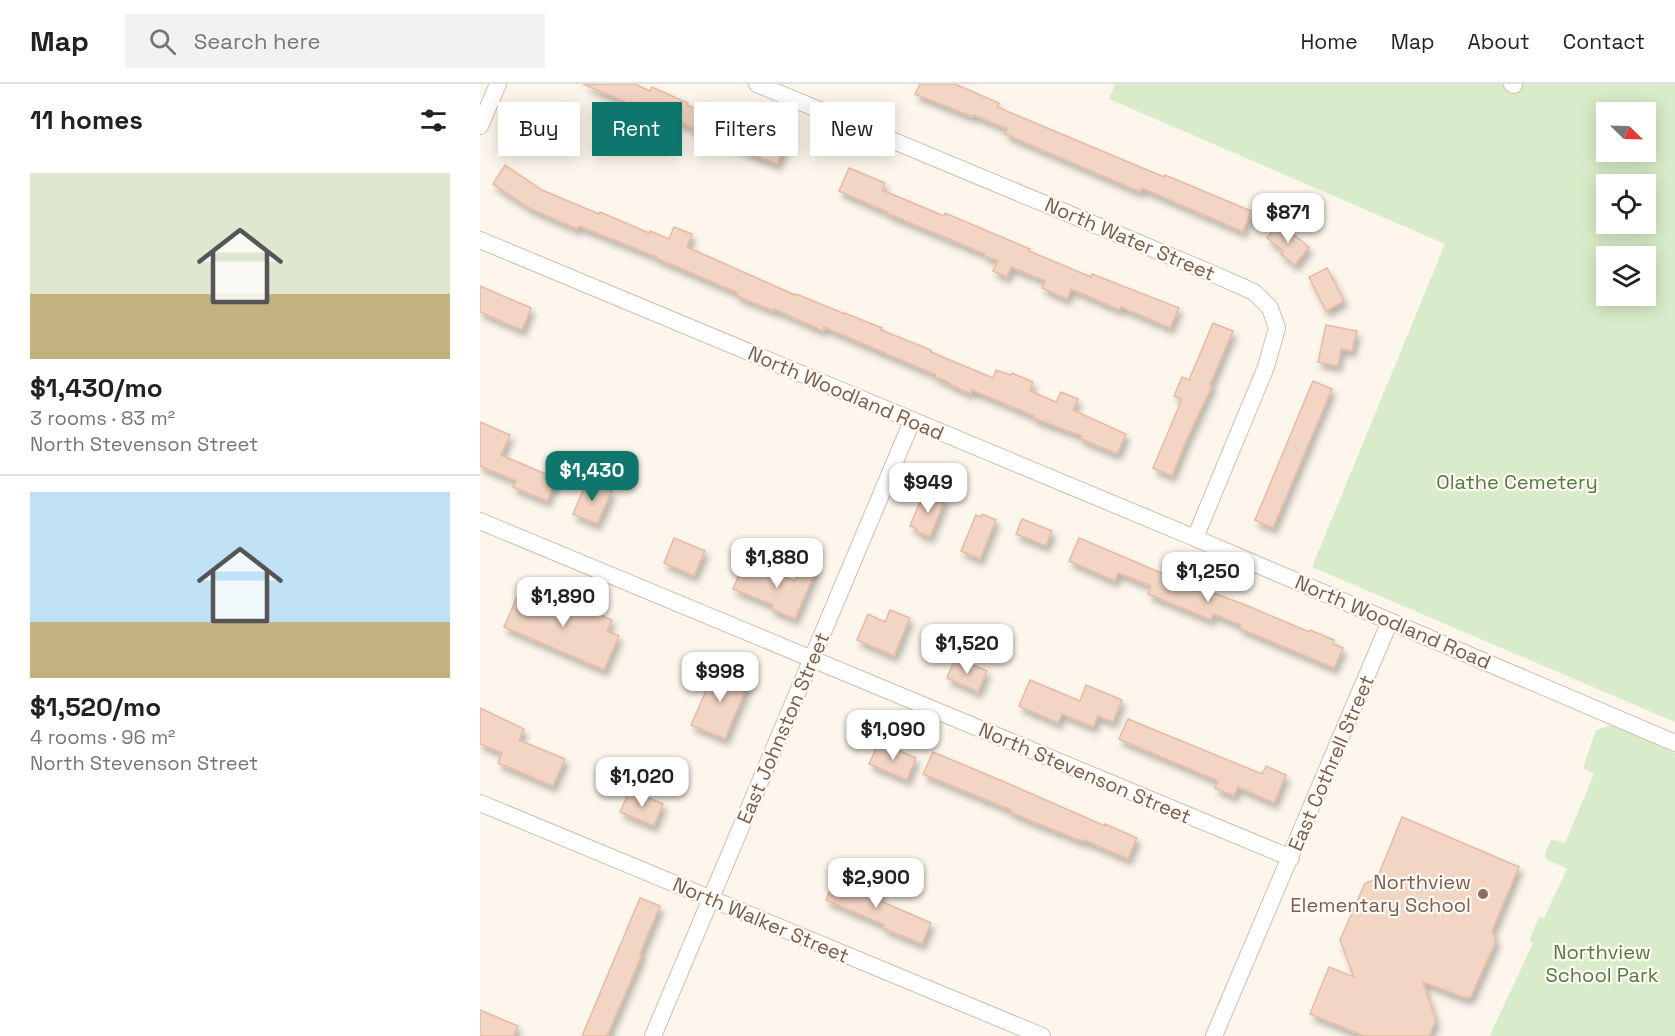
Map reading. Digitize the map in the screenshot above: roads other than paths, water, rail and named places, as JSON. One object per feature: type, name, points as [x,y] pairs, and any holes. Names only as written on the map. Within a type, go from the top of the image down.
[{"type":"street","points":[[480,126],[498,84]]},
{"type":"street","name":"North Water Street","points":[[757,84],[1212,273],[1254,292],[1270,308],[1277,328],[1266,367],[1196,538]]},
{"type":"street","name":"North Woodland Road","points":[[480,240],[1196,538],[1675,743]]},
{"type":"street","name":"East Johnston Street","points":[[653,1036],[912,421]]},
{"type":"street","name":"North Stevenson Street","points":[[480,521],[1291,858]]},
{"type":"street","name":"East Cothrell Street","points":[[1214,1036],[1390,621]]},
{"type":"street","name":"North Walker Street","points":[[480,803],[1042,1036]]},
{"type":"place","name":"Northview Elementary School","points":[[1483,894]]},
{"type":"park label","name":"Olathe Cemetery","points":[[1517,482]]},
{"type":"park label","name":"Northview School Park","points":[[1602,964]]}]
